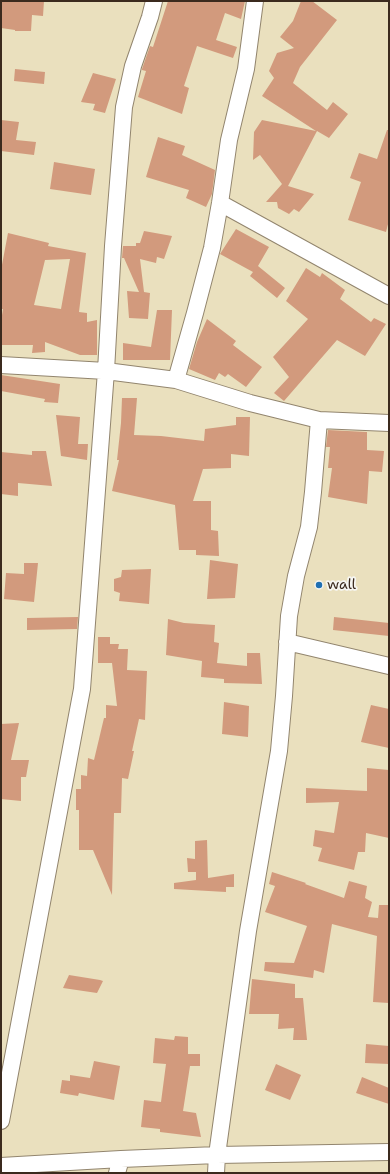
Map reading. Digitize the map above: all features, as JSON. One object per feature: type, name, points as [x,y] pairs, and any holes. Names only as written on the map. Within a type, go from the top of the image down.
[{"type":"street","points":[[1,1121],[82,688],[124,107],[133,66],[154,1]]},
{"type":"street","points":[[176,380],[212,248],[229,140],[246,70],[255,1]]},
{"type":"street","points":[[220,203],[389,296]]},
{"type":"street","points":[[1,365],[106,371],[176,380],[250,403],[320,420],[389,423]]},
{"type":"street","points":[[216,1173],[217,1155],[248,931],[279,751],[289,616],[296,576],[309,528],[320,420]]},
{"type":"street","points":[[287,642],[389,666]]},
{"type":"street","points":[[1,1166],[119,1166],[217,1155],[389,1152]]},
{"type":"building","points":[[1,1],[44,1],[43,16],[32,15],[31,31],[15,31],[1,28]]},
{"type":"building","points":[[168,1],[245,1],[241,19],[225,13],[216,40],[237,47],[233,58],[197,46],[184,86],[189,88],[182,114],[138,97],[146,71],[142,69],[150,46],[153,47]]},
{"type":"building","points":[[301,1],[312,1],[337,20],[300,67],[293,83],[327,110],[333,102],[348,114],[329,138],[317,131],[288,186],[314,194],[299,212],[294,209],[289,214],[278,208],[277,202],[266,202],[282,184],[260,155],[253,160],[254,132],[262,120],[316,131],[262,96],[274,78],[269,71],[277,53],[294,48],[280,37],[293,21]]},
{"type":"building","points":[[15,69],[45,72],[44,84],[14,81]]},
{"type":"building","points":[[93,73],[116,79],[105,113],[93,110],[95,104],[81,102]]},
{"type":"building","points":[[1,120],[19,122],[16,140],[36,142],[34,155],[1,151]]},
{"type":"building","points":[[387,130],[389,130],[389,220],[386,232],[348,220],[361,182],[350,178],[359,153],[377,159]]},
{"type":"building","points":[[158,137],[185,146],[182,155],[215,170],[212,194],[206,207],[186,198],[189,190],[146,177]]},
{"type":"building","points":[[54,162],[95,169],[91,195],[50,189]]},
{"type":"building","points":[[236,229],[269,247],[258,266],[285,288],[277,298],[250,276],[253,272],[220,254]]},
{"type":"building","points":[[144,231],[172,236],[164,259],[157,257],[156,263],[140,259],[144,292],[150,293],[148,319],[129,318],[127,291],[139,292],[124,258],[122,258],[123,246],[136,246],[136,243],[140,243]]},
{"type":"building","points":[[8,233],[49,243],[48,246],[86,253],[79,312],[87,313],[87,322],[97,320],[97,355],[80,355],[45,342],[45,352],[32,353],[33,345],[1,345],[1,321],[3,309],[1,309],[1,270]],"holes":[[[70,259],[61,309],[34,305],[45,260]]]},
{"type":"building","points":[[306,268],[320,277],[322,273],[345,290],[340,299],[371,322],[374,318],[386,324],[365,356],[337,340],[284,401],[274,393],[289,377],[273,357],[308,319],[286,301]]},
{"type":"building","points":[[157,310],[172,310],[170,360],[123,360],[123,343],[151,347]]},
{"type":"building","points":[[207,319],[236,341],[233,345],[262,367],[246,387],[228,374],[225,377],[219,373],[215,380],[189,369],[197,342]]},
{"type":"building","points":[[1,375],[60,384],[58,403],[44,402],[45,399],[1,391]]},
{"type":"building","points":[[122,398],[137,398],[134,435],[161,436],[204,441],[205,429],[236,425],[236,417],[250,417],[249,456],[231,454],[231,468],[203,469],[193,501],[211,501],[211,530],[218,531],[219,556],[196,555],[196,550],[179,550],[175,505],[112,491],[119,460],[117,460]]},
{"type":"building","points":[[56,415],[80,417],[78,444],[88,444],[87,460],[61,456]]},
{"type":"building","points":[[328,430],[367,432],[367,450],[384,451],[382,472],[369,471],[367,504],[328,497],[332,468],[328,468],[330,447],[326,447]]},
{"type":"building","points":[[32,451],[46,451],[52,486],[18,483],[18,496],[1,494],[1,452],[32,455]]},
{"type":"building","points":[[210,560],[238,564],[235,598],[207,599]]},
{"type":"building","points":[[24,563],[38,563],[34,602],[4,599],[6,573],[24,574]]},
{"type":"building","points":[[151,569],[149,604],[119,601],[120,593],[114,591],[114,579],[121,577],[122,570]]},
{"type":"building","points":[[78,617],[77,629],[27,630],[27,618]]},
{"type":"building","points":[[334,617],[389,623],[389,636],[333,630]]},
{"type":"building","points":[[168,619],[184,623],[215,625],[214,642],[219,643],[217,663],[247,666],[247,653],[260,653],[262,684],[224,683],[224,679],[201,677],[202,661],[166,655]]},
{"type":"building","points":[[98,637],[110,637],[110,644],[119,644],[118,649],[128,649],[127,670],[147,671],[145,720],[139,719],[128,779],[122,778],[121,813],[114,813],[112,895],[93,850],[79,850],[79,810],[76,810],[76,789],[81,789],[81,775],[87,776],[88,758],[94,760],[104,718],[106,718],[106,705],[117,706],[112,663],[98,663]]},
{"type":"building","points":[[224,702],[249,706],[248,737],[222,734]]},
{"type":"building","points":[[371,705],[389,709],[389,748],[361,742]]},
{"type":"building","points":[[19,723],[11,760],[29,760],[26,777],[21,777],[21,801],[1,799],[1,724]]},
{"type":"building","points":[[367,768],[389,770],[389,838],[366,833],[365,852],[358,852],[354,870],[318,861],[322,848],[313,846],[315,830],[334,833],[339,802],[306,803],[306,788],[367,791]]},
{"type":"building","points":[[207,840],[208,878],[234,874],[234,887],[226,887],[226,892],[174,889],[174,883],[196,880],[196,872],[188,872],[187,858],[195,859],[195,841]]},
{"type":"building","points":[[272,872],[306,883],[305,884],[344,898],[349,881],[367,886],[365,898],[372,902],[368,917],[378,918],[379,905],[389,905],[389,1003],[373,1002],[377,936],[332,924],[324,973],[314,970],[313,978],[264,971],[265,962],[294,963],[307,926],[265,912],[275,886],[269,884]]},
{"type":"building","points":[[69,975],[103,981],[97,993],[63,988]]},
{"type":"building","points":[[252,979],[295,984],[295,998],[303,998],[307,1040],[293,1040],[294,1028],[278,1029],[279,1014],[249,1014]]},
{"type":"building","points":[[175,1036],[188,1037],[188,1054],[200,1054],[200,1066],[190,1066],[183,1111],[196,1113],[201,1137],[160,1132],[160,1129],[141,1127],[144,1100],[161,1102],[166,1064],[153,1063],[155,1038],[174,1040]]},
{"type":"building","points":[[366,1044],[389,1046],[389,1064],[365,1063]]},
{"type":"building","points":[[94,1061],[120,1066],[114,1100],[79,1093],[78,1096],[60,1093],[62,1080],[70,1081],[70,1075],[90,1078]]},
{"type":"building","points":[[276,1064],[301,1075],[290,1100],[265,1090]]},
{"type":"building","points":[[362,1077],[389,1088],[389,1104],[356,1093]]},
{"type":"place","name":"wall","points":[[319,585]]}]
